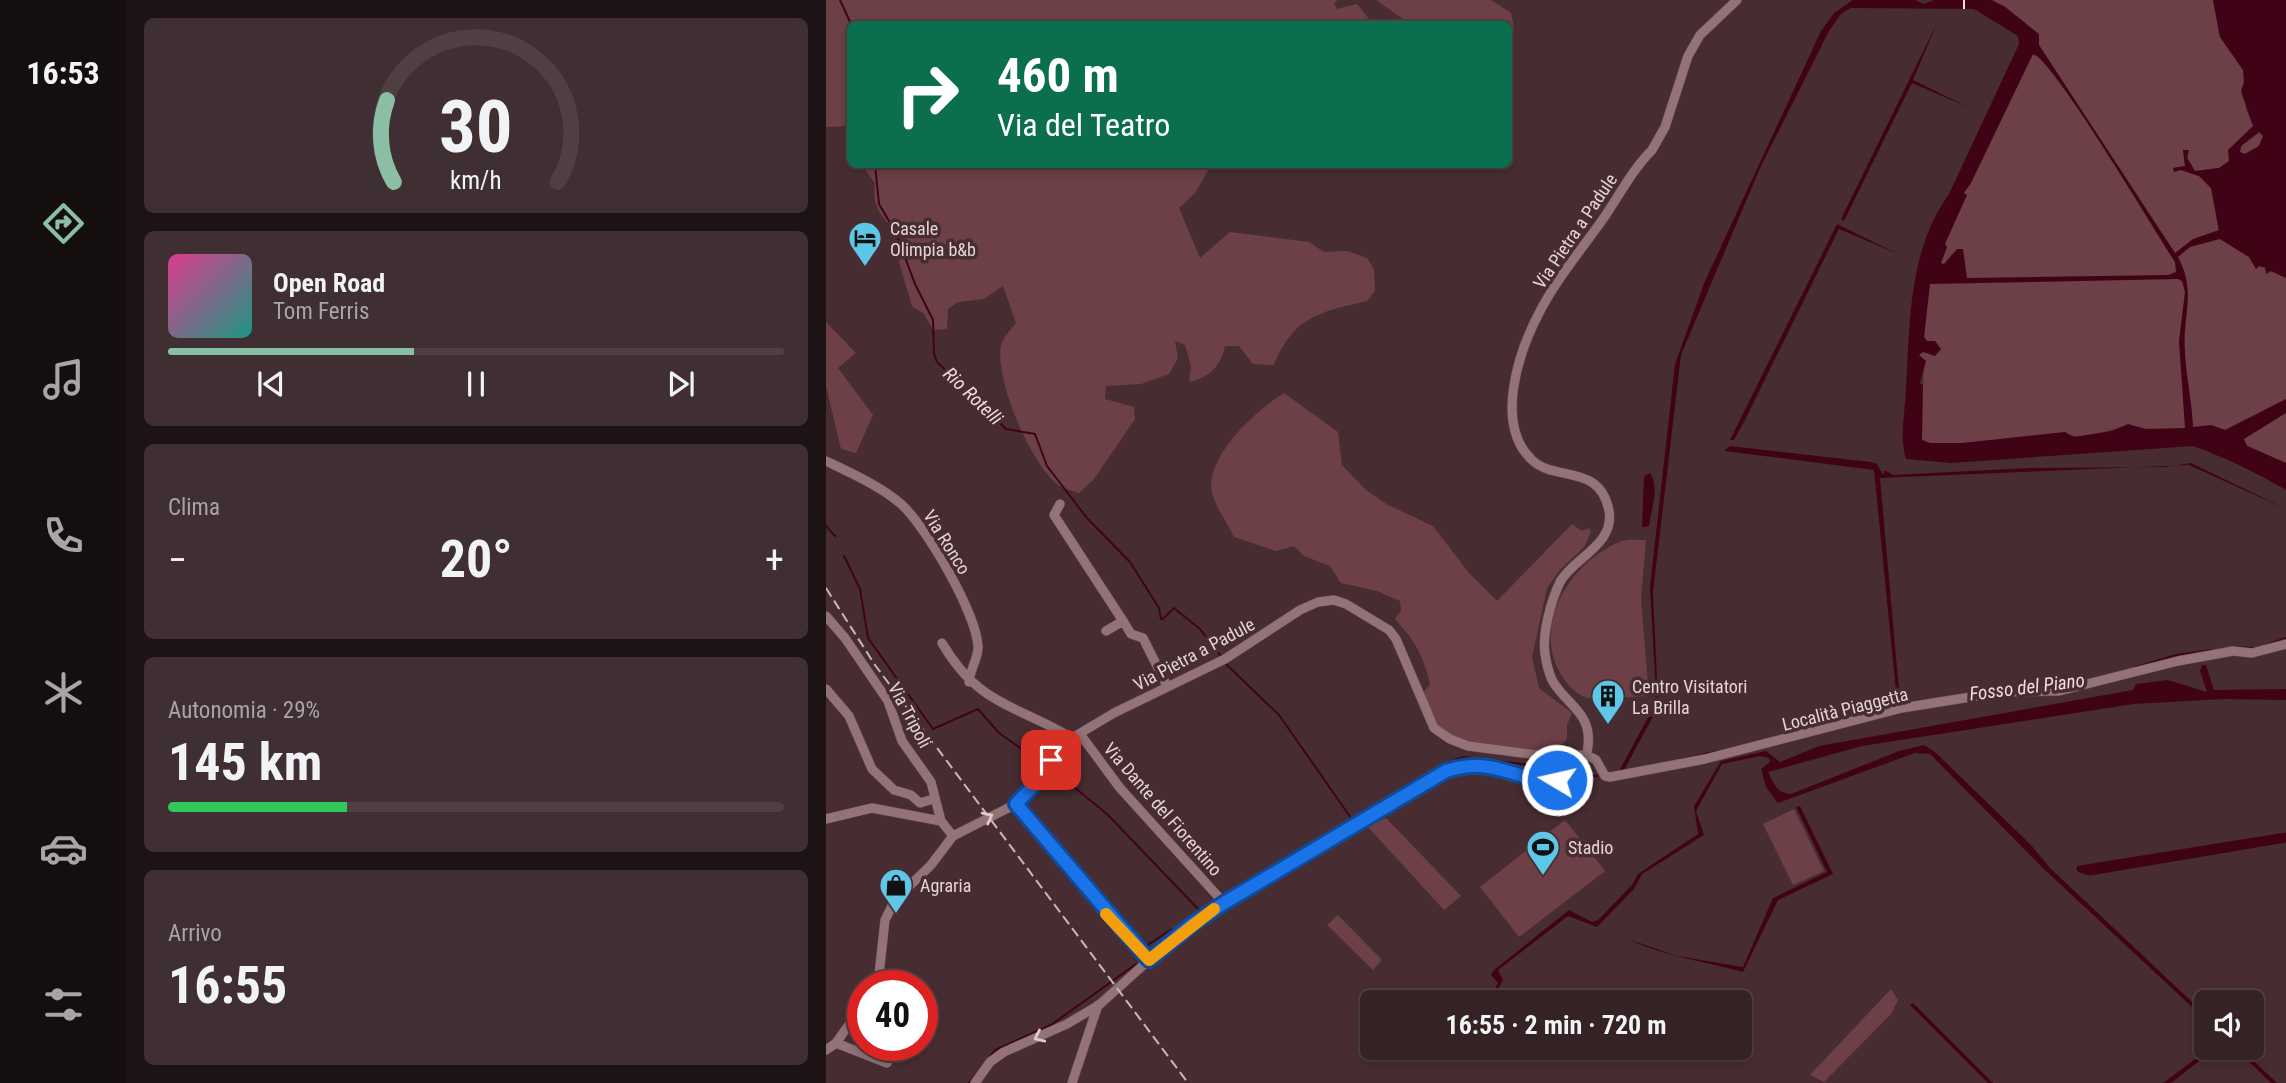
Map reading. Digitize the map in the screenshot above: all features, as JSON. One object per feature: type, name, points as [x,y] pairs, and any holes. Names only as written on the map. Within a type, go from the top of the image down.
[{"type":"street","name":"Via Pietra a Padule","points":[[877,970],[888,911],[953,836],[1016,804],[1076,736],[1167,686],[1225,659],[1300,610],[1334,600],[1389,630],[1396,639],[1434,729],[1450,739],[1468,746],[1537,755],[1587,755],[1586,720],[1552,680],[1545,652],[1549,615],[1561,581],[1603,538],[1609,513],[1602,492],[1587,478],[1537,465],[1525,453],[1515,434],[1512,420],[1515,388],[1523,354],[1538,315],[1652,150],[1665,127],[1688,56],[1700,35],[1737,0]]},
{"type":"street","name":"Via Ronco","points":[[826,461],[898,502],[914,518],[946,566],[973,624],[978,644],[969,682]]},
{"type":"street","points":[[1060,504],[1054,514],[1132,634],[1143,638],[1167,686]]},
{"type":"street","name":"Via Tripoli","points":[[826,616],[845,638],[888,701],[902,741],[931,782],[933,799],[941,821],[953,836]]},
{"type":"street","points":[[1106,631],[1123,621]]},
{"type":"street","points":[[942,643],[969,682],[993,699],[1076,736]]},
{"type":"street","name":"Località Piaggetta","points":[[1587,755],[1596,760],[1605,776],[1610,777],[1705,760],[1902,708],[2002,692],[2059,691],[2178,661],[2233,651],[2252,653],[2286,644]]},
{"type":"street","points":[[826,689],[849,716],[872,769],[894,790],[911,795],[920,803]]},
{"type":"street","name":"Via Dante del Fiorentino","points":[[1076,736],[1224,903]]},
{"type":"street","points":[[975,1083],[990,1062],[1004,1052],[1098,1004],[1191,925],[1224,903],[1446,771],[1481,765],[1542,781],[1569,776],[1587,755]]},
{"type":"street","points":[[912,813],[920,803],[933,799]]},
{"type":"street","points":[[1016,804],[1149,960]]},
{"type":"street","points":[[826,819],[872,808],[912,813],[941,821]]},
{"type":"street","points":[[1072,1083],[1098,1004]]},
{"type":"street","points":[[1077,1017],[1090,1030]]},
{"type":"street","points":[[826,1050],[836,1043],[847,1028]]},
{"type":"street","points":[[836,1043],[887,1063]]},
{"type":"shaded area","points":[[826,0],[1337,0],[1334,3],[1337,9],[1357,4],[1371,21],[847,21],[847,126],[826,127]]},
{"type":"shaded area","points":[[1376,0],[1491,0],[1511,13],[1514,27],[1512,28],[1512,21],[1406,21]]},
{"type":"shaded area","points":[[1853,0],[1915,0],[1924,4],[1934,0],[1990,0],[2004,6],[2039,34],[2039,45],[2175,253],[2193,239],[2219,230],[2211,188],[2199,176],[2181,170],[2174,172],[2173,168],[2185,166],[2183,150],[2189,150],[2187,158],[2195,171],[2219,168],[2229,161],[2228,150],[2253,126],[2241,91],[2244,82],[2243,70],[2220,37],[2213,0],[2286,0],[2286,278],[2271,271],[2266,274],[2265,267],[2259,266],[2256,269],[2249,257],[2220,239],[2190,247],[2178,257],[2184,270],[2188,293],[2185,352],[2193,427],[2211,425],[2225,430],[2286,399],[2286,413],[2244,439],[2247,446],[2286,463],[2286,490],[2264,477],[2193,446],[1951,463],[1906,459],[1903,425],[1911,314],[1918,263],[1936,216],[1949,194],[2019,44],[2018,36],[1974,9],[1851,8],[1841,14],[1829,31],[1760,168],[1681,355],[1653,592],[1658,700],[1656,711],[1623,772],[1618,773],[1652,710],[1656,694],[1650,587],[1675,364],[1705,281],[1821,31],[1834,13]],"holes":[[[2033,54],[2044,63],[2082,114],[2175,262],[2176,272],[2168,275],[1967,278],[1963,249],[1957,249],[1944,264],[1941,263],[1947,247],[1945,244],[1967,195],[1964,193]],[[2259,132],[2263,136],[2259,146],[2245,154],[2240,152],[2241,146]],[[2182,281],[2185,292],[2179,341],[2185,428],[2145,429],[2128,424],[2112,431],[2074,437],[2065,432],[1962,443],[1930,443],[1922,440],[1923,385],[1920,383],[1926,361],[1919,355],[1923,352],[1935,356],[1941,349],[1935,341],[1927,341],[1924,337],[1930,284]]]},
{"type":"shaded area","points":[[1994,0],[2213,0],[2220,37],[2243,70],[2246,109],[2253,126],[2236,145],[2228,163],[2219,168],[2195,171],[2183,150],[2185,166],[2174,168],[2199,176],[2211,188],[2220,239],[2249,257],[2256,269],[2259,266],[2286,278],[2286,463],[2248,446],[2224,429],[2127,427],[2085,436],[2065,433],[1947,445],[1933,445],[1921,439],[1924,362],[1918,356],[1923,351],[1927,299],[1934,264],[1940,262],[1947,248],[1944,243],[1963,193],[1971,182],[2032,55],[2040,56],[2038,34]]},
{"type":"shaded area","points":[[1938,21],[1913,80],[1970,108],[1912,83],[1844,221],[1841,219]]},
{"type":"shaded area","points":[[2260,132],[2263,136],[2259,146],[2245,154],[2240,152],[2241,146]]},
{"type":"shaded area","points":[[863,168],[1209,168],[1195,193],[1179,208],[1200,258],[1230,232],[1309,242],[1324,252],[1347,251],[1367,258],[1374,270],[1375,291],[1367,301],[1322,313],[1300,326],[1290,336],[1274,365],[1253,364],[1239,346],[1225,346],[1213,370],[1189,382],[1191,366],[1185,345],[1175,341],[1178,358],[1169,374],[1141,384],[1106,386],[1105,399],[1134,407],[1135,419],[1094,479],[1079,493],[1063,488],[1051,479],[1028,445],[1018,423],[1000,361],[1001,346],[1016,323],[1003,286],[984,299],[958,302],[948,309],[947,329],[933,330],[924,314],[912,306],[899,262],[905,241],[878,209],[875,202],[875,183]]},
{"type":"shaded area","points":[[1837,224],[1898,254],[1839,229],[1744,422],[1734,440],[1730,440]]},
{"type":"shaded area","points":[[826,322],[856,353],[838,368],[873,415],[856,453],[841,449],[826,386]]},
{"type":"shaded area","points":[[1284,393],[1338,432],[1342,465],[1366,490],[1388,505],[1433,526],[1469,573],[1497,601],[1572,524],[1582,531],[1589,528],[1591,532],[1584,547],[1559,571],[1547,588],[1532,657],[1539,688],[1572,713],[1567,725],[1567,739],[1555,753],[1471,744],[1443,730],[1431,716],[1423,693],[1430,684],[1421,657],[1413,641],[1395,619],[1401,611],[1400,601],[1377,591],[1341,583],[1330,566],[1304,556],[1294,546],[1276,551],[1234,537],[1214,499],[1211,485],[1214,469],[1245,424]]},
{"type":"shaded area","points":[[1730,446],[1871,462],[1877,464],[1883,475],[1885,470],[1893,475],[2029,468],[2136,467],[1880,478],[1899,690],[1896,691],[1874,470],[1724,451]]},
{"type":"shaded area","points":[[2191,463],[2286,509],[2189,465],[2174,466]]},
{"type":"shaded area","points":[[1650,473],[1654,485],[1654,499],[1649,526],[1642,527],[1644,476]]},
{"type":"shaded area","points":[[1646,540],[1641,598],[1649,696],[1599,699],[1582,696],[1564,679],[1553,657],[1553,617],[1560,598],[1571,580],[1601,552],[1622,541]]},
{"type":"shaded area","points":[[2202,665],[2206,665],[2214,690],[2286,689],[2286,700],[2224,699],[2134,704],[1862,746],[1768,772],[1779,790],[1791,794],[1899,751],[1924,745],[1935,752],[2031,845],[2050,868],[2194,1004],[2194,1009],[2045,870],[1930,754],[1915,753],[1778,803],[1766,787],[1761,769],[1770,762],[1769,758],[1760,756],[1722,764],[1696,811],[1704,835],[1642,874],[1634,889],[1597,927],[1568,916],[1498,970],[1503,980],[1497,990],[1494,990],[1498,983],[1491,975],[1494,970],[1569,910],[1592,922],[1598,920],[1632,885],[1638,874],[1698,834],[1694,806],[1721,761],[1766,751],[1780,762],[1819,746],[2133,690],[2136,684],[2168,680],[2207,692],[2200,671]]},
{"type":"shaded area","points":[[1800,806],[1833,874],[1778,900],[1743,972],[1679,956],[1743,967],[1773,898],[1827,872],[1796,807]]},
{"type":"shaded area","points":[[1794,809],[1824,871],[1793,885],[1763,824]]},
{"type":"shaded area","points":[[1386,818],[1461,896],[1444,910],[1368,827]]},
{"type":"shaded area","points":[[1565,820],[1605,871],[1519,937],[1480,887]]},
{"type":"shaded area","points":[[1338,915],[1382,960],[1373,970],[1327,925]]},
{"type":"shaded area","points":[[1891,989],[1898,1000],[1891,1014],[1824,1082],[1810,1075]]},
{"type":"shaded area","points":[[1913,1003],[1993,1083],[1988,1083],[1910,1005]]},
{"type":"shaded area","points":[[2194,1060],[2201,1060],[2171,1083],[2163,1083]]},
{"type":"shaded area","points":[[2247,1060],[2253,1060],[2277,1083],[2271,1083]]},
{"type":"waterway","name":"Rio Rotelli","points":[[840,0],[850,21]]},
{"type":"waterway","name":"Rio Rotelli","points":[[875,168],[879,204],[896,233],[915,284],[933,320],[934,354],[937,362],[1006,429],[1035,434],[1047,466],[1087,518],[1130,562],[1159,608],[1161,619]]},
{"type":"waterway","points":[[826,526],[835,536]]},
{"type":"waterway","points":[[844,556],[860,589],[868,638],[933,729],[978,709],[999,733],[1043,764]]},
{"type":"waterway","name":"Rio Rotelli","points":[[1163,619],[1174,608],[1200,629],[1220,655]]},
{"type":"waterway","name":"Fosso del Piano","points":[[2269,644],[2286,638]]},
{"type":"waterway","name":"Fosso del Piano","points":[[2235,647],[2254,648]]},
{"type":"waterway","name":"Fosso del Piano","points":[[2136,667],[2176,655],[2212,650]]},
{"type":"waterway","name":"Rio Rotelli","points":[[1226,664],[1279,715],[1351,818]]},
{"type":"waterway","name":"Fosso del Piano","points":[[1978,692],[1996,689]]},
{"type":"waterway","name":"Fosso del Piano","points":[[1875,711],[1903,703]]},
{"type":"waterway","name":"Fosso del Piano","points":[[1678,760],[1719,751]]},
{"type":"waterway","name":"Fosso del Piano","points":[[1233,891],[1448,762],[1464,757],[1556,768]]},
{"type":"waterway","points":[[1051,768],[1108,815],[1200,911]]},
{"type":"waterway","name":"Fosso del Piano","points":[[1583,775],[1597,776]]},
{"type":"waterway","points":[[2286,836],[2080,869],[2090,872],[2286,839]]},
{"type":"waterway","name":"Fosso del Piano","points":[[1179,925],[1213,902]]},
{"type":"waterway","name":"Fosso del Piano","points":[[1143,948],[1172,929]]},
{"type":"waterway","name":"Fosso del Piano","points":[[969,1083],[995,1050],[1051,1025],[1136,964]]},
{"type":"ferry route","points":[[1964,0],[1964,14]]},
{"type":"railway","points":[[826,588],[875,665],[1188,1083]]},
{"type":"slow traffic","points":[[1106,914],[1149,960],[1214,909]]},
{"type":"place","name":"Casale Olimpia b&b","points":[[865,268]]},
{"type":"place","name":"Centro Visitatori La Brilla","points":[[1608,726]]},
{"type":"place","name":"Stadio","points":[[1543,877]]},
{"type":"place","name":"Agraria","points":[[896,915]]},
{"type":"route","points":[[1051,760],[1036,783],[1016,804],[1084,882],[1107,914],[1149,960],[1191,925],[1224,903],[1446,771],[1481,765],[1501,768],[1542,781],[1557,780]]}]
